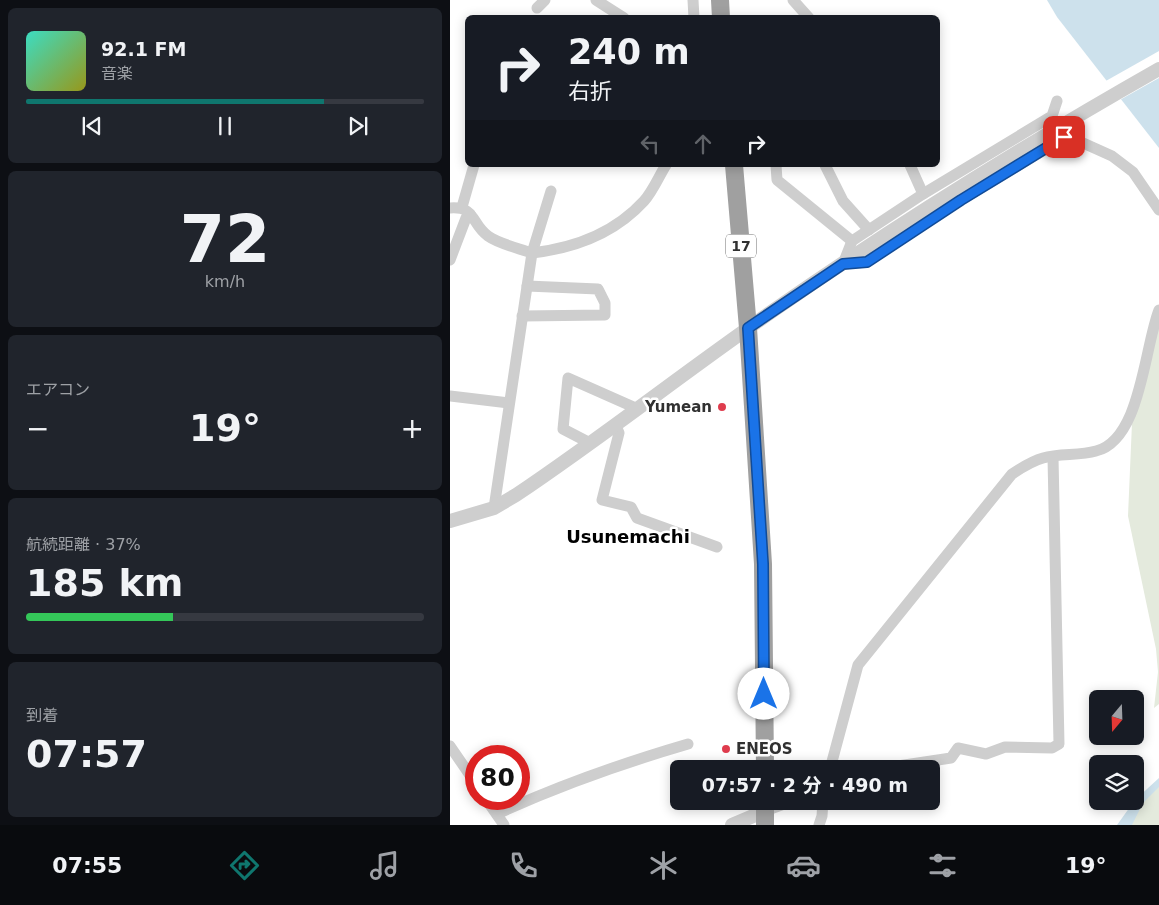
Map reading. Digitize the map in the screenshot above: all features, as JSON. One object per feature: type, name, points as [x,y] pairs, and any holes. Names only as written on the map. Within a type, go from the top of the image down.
[{"type":"highway","points":[[720,0],[721,15]]},
{"type":"highway","name":"17","points":[[734,167],[748,328],[763,564],[765,760]]},
{"type":"street","points":[[596,0],[619,15]]},
{"type":"street","points":[[693,0],[694,15]]},
{"type":"street","points":[[793,0],[806,15]]},
{"type":"street","points":[[450,521],[494,508],[616,426],[748,328],[949,194],[1081,113],[1159,70]]},
{"type":"street","points":[[843,264],[852,241],[923,194],[1054,119],[1057,101]]},
{"type":"street","points":[[843,264],[867,262],[961,200],[1064,137],[1072,138],[1112,156],[1133,172],[1159,210]]},
{"type":"street","points":[[450,260],[466,218],[474,167]]},
{"type":"street","points":[[450,208],[466,211],[488,236],[532,253],[574,246],[610,230],[644,200],[665,167]]},
{"type":"street","points":[[776,167],[777,180],[852,241]]},
{"type":"street","points":[[826,167],[843,201],[869,230]]},
{"type":"street","points":[[911,167],[923,194]]},
{"type":"street","points":[[494,508],[532,253],[551,191]]},
{"type":"street","points":[[522,316],[604,315],[605,303],[598,289],[527,286]]},
{"type":"street","points":[[832,760],[858,665],[1012,474],[1043,458],[1084,455],[1102,450],[1112,444],[1124,427],[1136,404],[1147,350],[1159,310]]},
{"type":"street","points":[[590,443],[563,429],[568,378],[638,409]]},
{"type":"street","points":[[450,396],[510,403]]},
{"type":"street","points":[[616,426],[619,434],[602,500],[631,507],[636,518],[717,547]]},
{"type":"street","points":[[938,760],[951,758],[958,748],[986,754],[1005,747],[1052,748],[1059,744],[1053,457]]},
{"type":"street","points":[[497,814],[531,799],[688,744]]},
{"type":"street","points":[[450,746],[465,768]]},
{"type":"street","points":[[494,810],[504,825]]},
{"type":"street","points":[[819,825],[822,810]]},
{"type":"street","points":[[732,825],[765,812]]},
{"type":"shaded area","points":[[1159,318],[1159,704],[1154,708],[1158,672],[1156,649],[1128,516],[1132,423]]},
{"type":"shaded area","points":[[1159,782],[1159,825],[1121,825],[1134,810],[1144,810],[1144,799]]},
{"type":"water","points":[[1047,0],[1159,0],[1159,148],[1057,17]]},
{"type":"water","points":[[1159,778],[1159,787],[1144,802],[1144,792]]},
{"type":"water","points":[[1128,810],[1140,810],[1132,825],[1117,825]]},
{"type":"pier","points":[[1159,51],[1159,78],[1118,101],[1104,82]]},
{"type":"place","name":"Yumean","points":[[722,407]]},
{"type":"place","name":"ENEOS","points":[[726,749]]},
{"type":"district","name":"Usunemachi","points":[[628,536]]},
{"type":"route","points":[[764,694],[763,564],[748,328],[843,264],[867,262],[961,200],[1064,137]]}]
